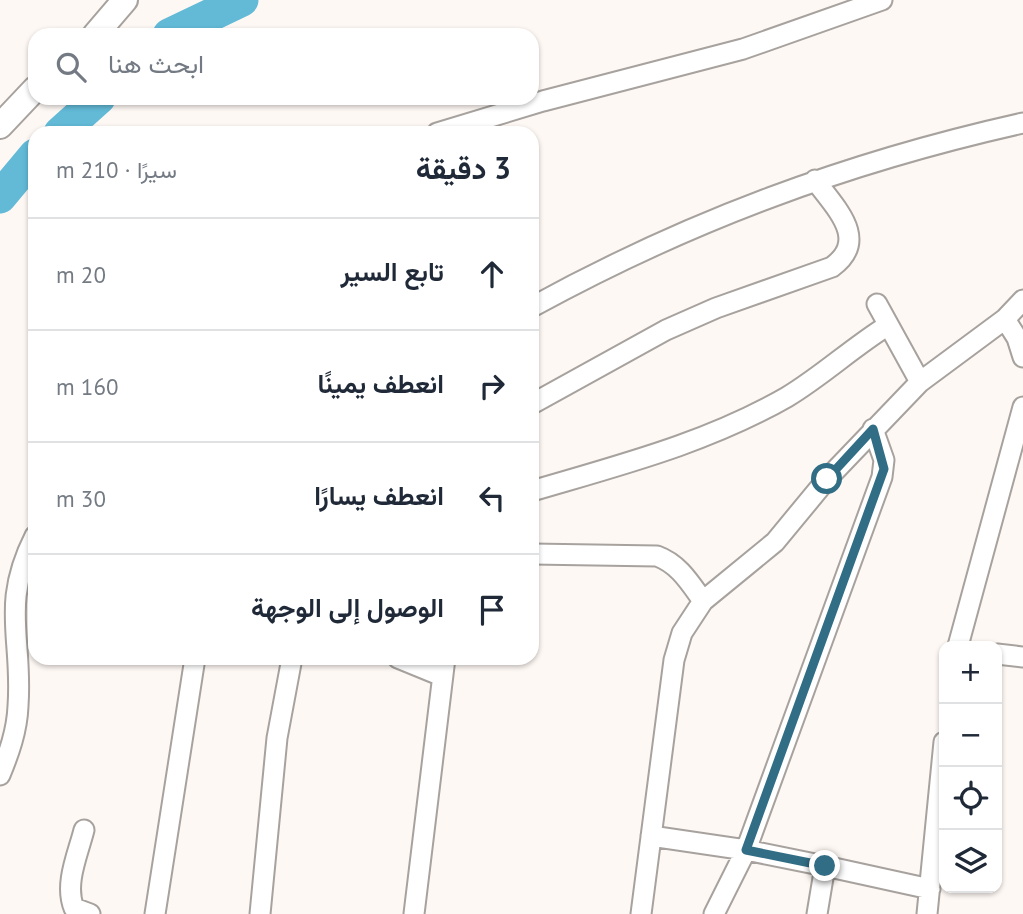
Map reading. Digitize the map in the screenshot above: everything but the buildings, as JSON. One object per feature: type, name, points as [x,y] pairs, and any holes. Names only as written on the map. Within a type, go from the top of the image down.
[{"type":"street","points":[[101,28],[125,0]]},
{"type":"street","points":[[539,102],[732,52],[882,0]]},
{"type":"street","points":[[0,126],[28,96]]},
{"type":"street","points":[[460,126],[530,105]]},
{"type":"street","points":[[539,303],[642,250],[815,180],[926,144],[1023,122]]},
{"type":"street","points":[[539,400],[666,330],[716,307],[832,267],[844,258],[850,249],[850,238],[839,212],[815,180]]},
{"type":"street","points":[[641,914],[674,660],[682,633],[703,601],[775,542],[873,429],[920,382],[1005,319],[1023,300]]},
{"type":"street","points":[[877,304],[920,382]]},
{"type":"street","points":[[1005,319],[1017,338],[1023,357]]},
{"type":"street","points":[[539,489],[691,443],[726,429],[805,385],[887,326]]},
{"type":"street","points":[[959,641],[1023,407]]},
{"type":"street","points":[[714,914],[746,850],[884,469],[873,429]]},
{"type":"street","points":[[0,775],[15,732],[19,705],[11,618],[12,591],[28,550]]},
{"type":"street","points":[[539,554],[657,556],[670,561],[682,572],[703,601]]},
{"type":"street","points":[[1002,655],[1023,657]]},
{"type":"street","points":[[155,914],[194,665]]},
{"type":"street","points":[[260,914],[277,738],[291,665]]},
{"type":"street","points":[[414,914],[443,667]]},
{"type":"street","points":[[927,914],[941,767]]},
{"type":"street","points":[[84,830],[71,879],[71,901],[74,908],[90,914]]},
{"type":"street","points":[[651,836],[746,850],[929,889]]},
{"type":"street","points":[[817,914],[825,866]]},
{"type":"waterway","points":[[184,28],[242,0]]},
{"type":"waterway","points":[[68,126],[91,105]]},
{"type":"waterway","points":[[0,197],[28,163]]},
{"type":"route","points":[[825,866],[746,850],[884,469],[884,460],[873,429],[827,479]]}]
